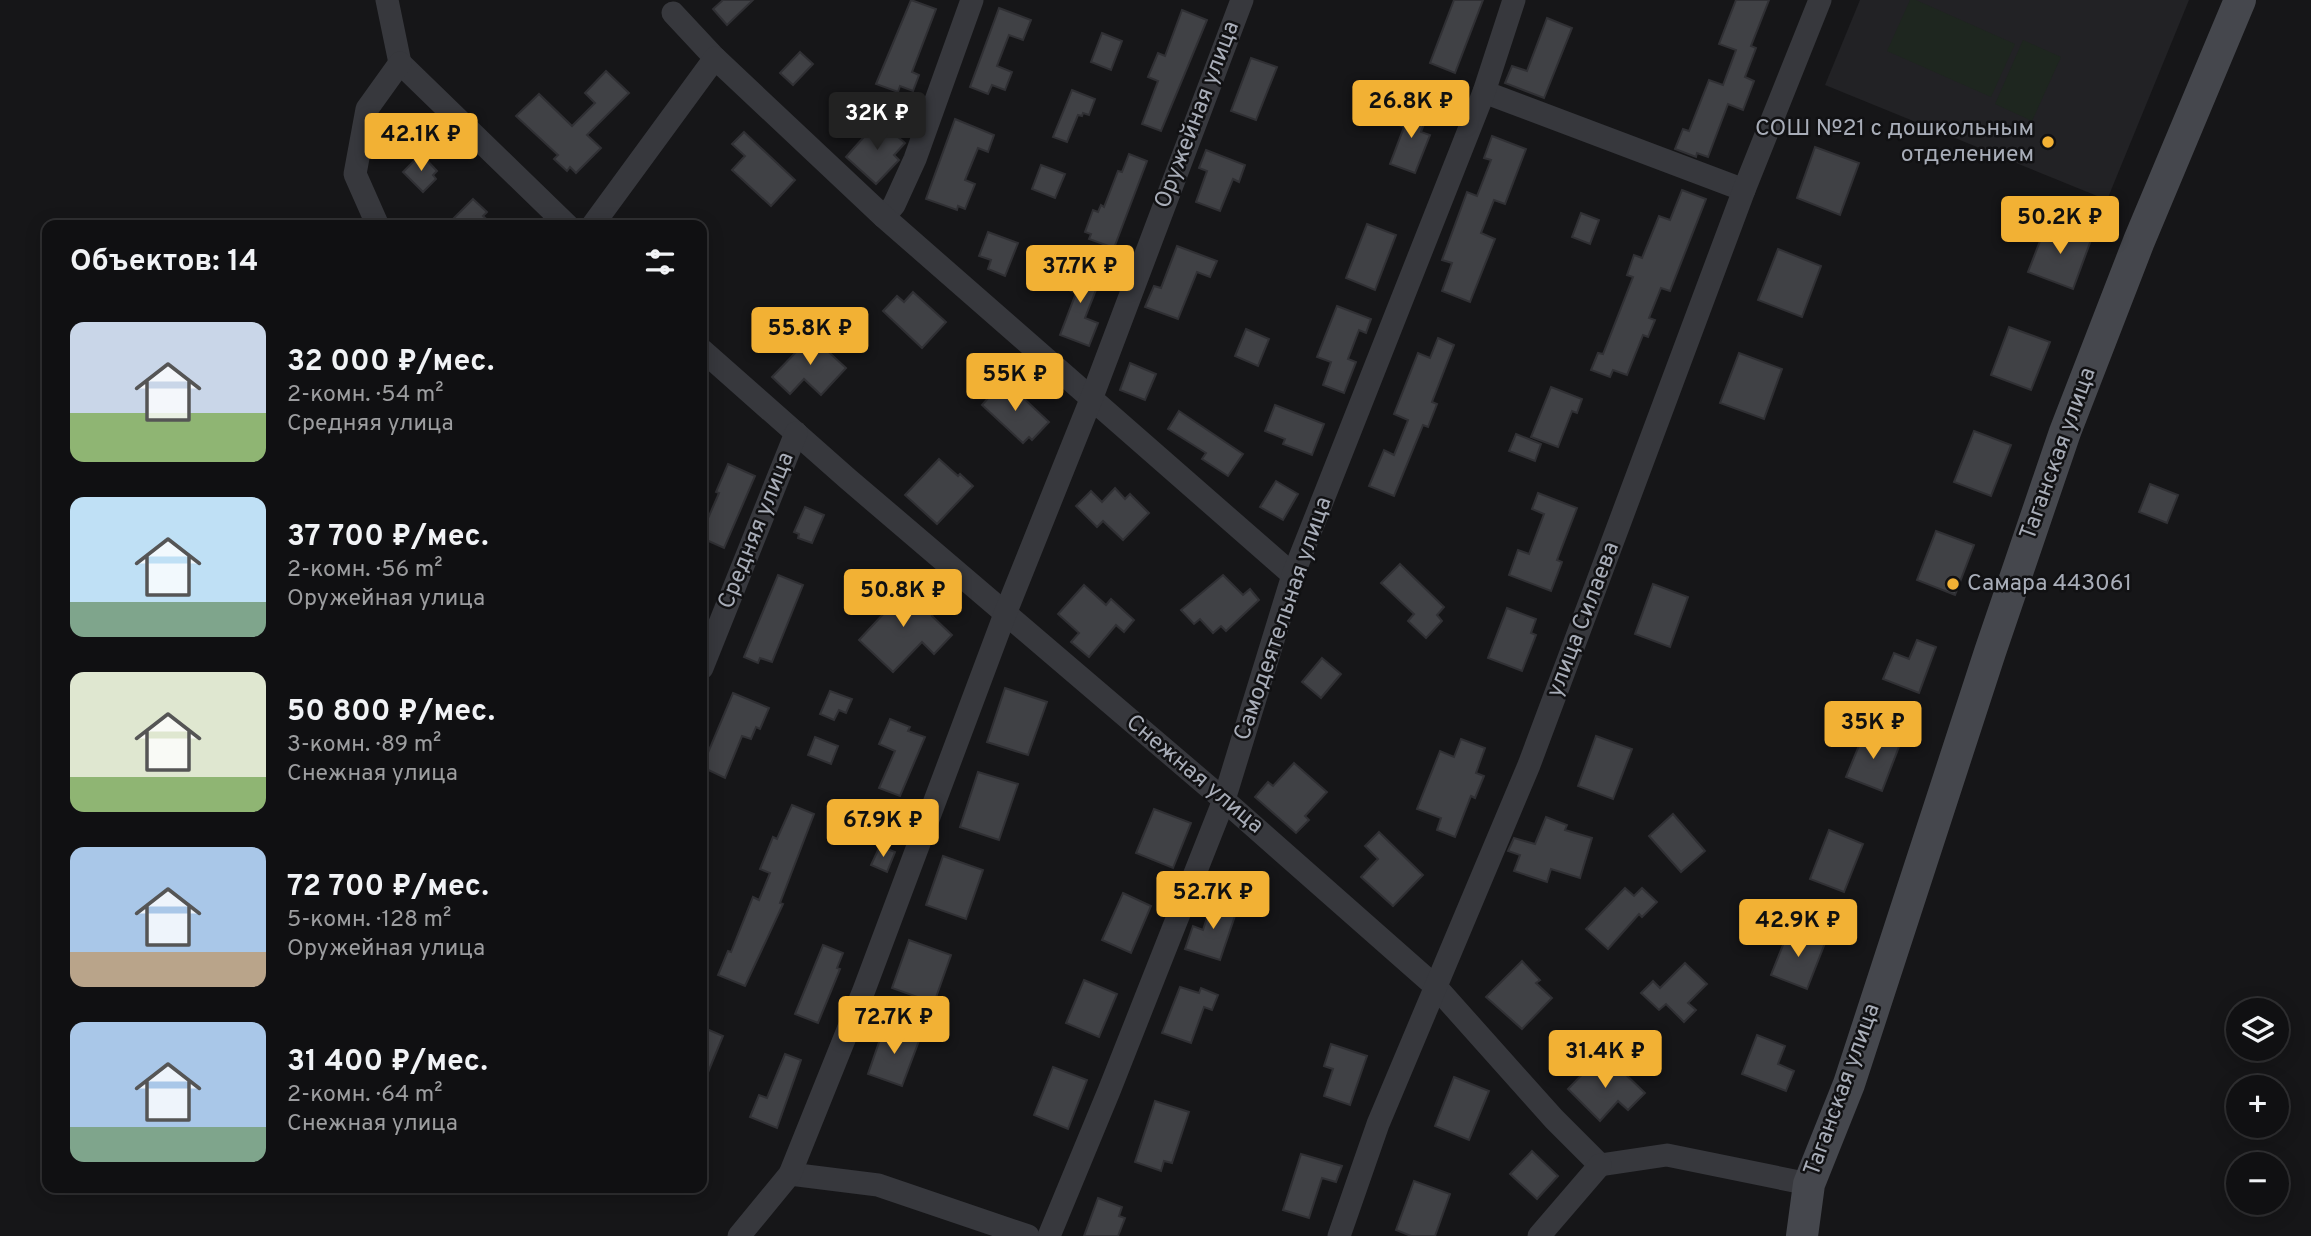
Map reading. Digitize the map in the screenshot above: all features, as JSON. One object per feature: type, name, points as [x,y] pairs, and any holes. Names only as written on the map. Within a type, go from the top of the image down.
[{"type":"main road","name":"Таганская улица","points":[[1802,1236],[1809,1184],[1849,1084],[1985,665],[2065,432],[2138,241],[2240,0]]},
{"type":"street","points":[[387,0],[400,63],[562,220]]},
{"type":"street","points":[[884,217],[894,205],[915,159],[972,0]]},
{"type":"street","name":"Оружейная улица","points":[[739,1236],[790,1174],[864,990],[1005,614],[1092,397],[1242,0]]},
{"type":"street","name":"Самодеятельная улица","points":[[1049,1236],[1224,800],[1293,575],[1484,92],[1514,0]]},
{"type":"street","name":"улица Силаева","points":[[1339,1236],[1378,1124],[1529,765],[1744,190],[1820,0]]},
{"type":"street","points":[[673,13],[715,58],[884,217],[1293,575]]},
{"type":"street","points":[[596,220],[715,58]]},
{"type":"street","points":[[375,220],[355,174],[366,108],[400,63]]},
{"type":"street","points":[[1484,92],[1744,190]]},
{"type":"street","name":"Снежная улица","points":[[707,354],[1224,800],[1436,987],[1555,1119],[1600,1164]]},
{"type":"street","name":"Средняя улица","points":[[707,656],[796,433]]},
{"type":"street","points":[[1539,1236],[1600,1164],[1667,1155],[1809,1184]]},
{"type":"street","points":[[790,1174],[878,1185],[1028,1236]]},
{"type":"shaded area","name":"СОШ №21 с дошкольным отделением","points":[[1860,0],[2189,0],[2107,200],[1825,85]]},
{"type":"shaded area","points":[[1910,0],[1916,0],[2015,44],[1991,97],[1887,51]]},
{"type":"shaded area","points":[[2023,40],[2061,57],[2032,121],[1995,104]]},
{"type":"building","points":[[723,0],[753,0],[727,25],[713,9]]},
{"type":"building","points":[[911,0],[936,9],[912,72],[919,75],[913,91],[900,86],[898,92],[876,84]]},
{"type":"building","points":[[1454,0],[1483,0],[1455,73],[1430,63]]},
{"type":"building","points":[[1736,0],[1769,0],[1751,46],[1756,48],[1745,77],[1754,81],[1743,110],[1728,104],[1708,157],[1697,153],[1696,157],[1675,149],[1683,129],[1689,131],[1709,80],[1723,85],[1736,50],[1719,44]]},
{"type":"building","points":[[999,8],[1031,20],[1023,40],[1009,35],[997,66],[1012,72],[1005,90],[992,85],[988,94],[970,87]]},
{"type":"building","points":[[1182,10],[1207,20],[1161,131],[1142,124],[1158,81],[1148,77],[1158,53],[1165,56]]},
{"type":"building","points":[[1547,18],[1572,28],[1544,98],[1505,83],[1512,66],[1527,71]]},
{"type":"building","points":[[1102,33],[1122,41],[1111,70],[1091,62]]},
{"type":"building","points":[[800,52],[813,64],[793,85],[780,73]]},
{"type":"building","points":[[1251,58],[1277,67],[1256,120],[1231,111]]},
{"type":"building","points":[[606,71],[629,93],[587,135],[601,148],[576,173],[570,167],[567,171],[554,159],[558,155],[516,116],[539,94],[572,126],[595,103],[585,93]]},
{"type":"building","points":[[1072,90],[1095,99],[1089,115],[1078,115],[1067,142],[1053,137]]},
{"type":"building","points":[[1405,105],[1428,114],[1421,132],[1430,135],[1415,173],[1390,164],[1404,127],[1397,124]]},
{"type":"building","points":[[955,119],[994,135],[988,152],[978,148],[965,180],[975,184],[965,209],[958,206],[957,210],[926,199]]},
{"type":"building","points":[[879,120],[905,143],[894,155],[899,160],[876,184],[846,157]]},
{"type":"building","points":[[744,132],[795,180],[771,206],[732,170],[745,156],[732,144]]},
{"type":"building","points":[[1492,136],[1526,149],[1505,204],[1494,200],[1481,233],[1495,239],[1470,302],[1442,291],[1452,263],[1442,260],[1467,192],[1477,196],[1491,160],[1484,158]]},
{"type":"building","points":[[1815,147],[1859,163],[1840,215],[1797,198]]},
{"type":"building","points":[[1206,150],[1245,165],[1239,182],[1233,179],[1220,211],[1196,202],[1207,171],[1199,168]]},
{"type":"building","points":[[421,154],[437,171],[433,175],[436,179],[423,192],[403,172]]},
{"type":"building","points":[[1129,154],[1147,161],[1114,248],[1089,239],[1091,234],[1085,232],[1093,210],[1098,212],[1101,205],[1104,207],[1118,171],[1122,172]]},
{"type":"building","points":[[1041,165],[1065,174],[1055,198],[1032,189]]},
{"type":"building","points":[[1682,190],[1706,199],[1670,291],[1661,288],[1649,318],[1655,320],[1648,337],[1643,335],[1627,375],[1613,370],[1610,377],[1591,370],[1598,353],[1603,354],[1633,277],[1627,275],[1634,255],[1642,258],[1659,216],[1670,220]]},
{"type":"building","points":[[473,199],[487,212],[483,216],[487,220],[454,218]]},
{"type":"building","points":[[1581,213],[1599,220],[1590,244],[1572,237]]},
{"type":"building","points":[[2047,223],[2091,240],[2073,289],[2028,272]]},
{"type":"building","points":[[1367,224],[1396,235],[1375,290],[1346,278]]},
{"type":"building","points":[[988,232],[1018,243],[1005,276],[988,269],[991,260],[979,256]]},
{"type":"building","points":[[1177,246],[1217,261],[1210,277],[1197,272],[1178,319],[1145,307],[1154,286],[1161,288]]},
{"type":"building","points":[[1778,249],[1821,266],[1802,317],[1758,300]]},
{"type":"building","points":[[1070,265],[1101,277],[1085,318],[1098,323],[1089,346],[1060,335],[1076,293],[1062,287]]},
{"type":"building","points":[[913,292],[946,322],[922,348],[883,311],[897,296],[904,302]]},
{"type":"building","points":[[1337,306],[1371,319],[1366,333],[1359,330],[1348,359],[1356,362],[1344,393],[1323,385],[1331,362],[1317,357]]},
{"type":"building","points":[[2009,327],[2050,342],[2031,390],[1991,375]]},
{"type":"building","points":[[1246,329],[1269,339],[1258,366],[1235,356]]},
{"type":"building","points":[[808,333],[846,368],[821,395],[804,379],[790,394],[772,377],[799,349],[796,346]]},
{"type":"building","points":[[1438,338],[1454,345],[1432,402],[1437,404],[1428,427],[1423,425],[1394,496],[1369,486],[1384,450],[1394,455],[1408,420],[1394,414],[1418,353],[1430,358]]},
{"type":"building","points":[[1739,353],[1782,369],[1764,419],[1720,403]]},
{"type":"building","points":[[1130,363],[1156,374],[1145,400],[1120,390]]},
{"type":"building","points":[[1004,380],[1049,422],[1032,440],[1029,437],[1023,443],[982,405]]},
{"type":"building","points":[[1551,387],[1582,399],[1577,413],[1572,411],[1558,447],[1531,437]]},
{"type":"building","points":[[1275,405],[1324,424],[1312,455],[1283,444],[1285,439],[1265,431]]},
{"type":"building","points":[[1179,411],[1243,454],[1228,476],[1202,459],[1206,453],[1168,429]]},
{"type":"building","points":[[1974,431],[2011,445],[1991,496],[1954,482]]},
{"type":"building","points":[[1516,434],[1541,444],[1535,461],[1509,451]]},
{"type":"building","points":[[939,459],[973,486],[937,524],[905,495]]},
{"type":"building","points":[[728,464],[755,476],[724,548],[707,540],[707,521],[719,493],[716,492]]},
{"type":"building","points":[[1276,481],[1298,494],[1283,520],[1260,507]]},
{"type":"building","points":[[2150,484],[2178,495],[2167,523],[2139,512]]},
{"type":"building","points":[[1115,488],[1125,499],[1130,494],[1149,513],[1123,540],[1103,521],[1097,527],[1076,506],[1091,491],[1102,502]]},
{"type":"building","points":[[1538,493],[1577,508],[1557,560],[1562,562],[1551,591],[1509,575],[1518,550],[1529,554],[1544,514],[1532,509]]},
{"type":"building","points":[[805,507],[824,515],[812,543],[798,538],[799,534],[794,532]]},
{"type":"building","points":[[1936,531],[1974,545],[1955,595],[1917,580]]},
{"type":"building","points":[[1400,564],[1444,607],[1437,615],[1442,621],[1426,638],[1408,621],[1414,614],[1381,583]]},
{"type":"building","points":[[778,575],[803,585],[772,662],[760,658],[758,663],[744,657]]},
{"type":"building","points":[[1223,575],[1243,595],[1250,589],[1259,600],[1226,631],[1221,626],[1213,633],[1200,619],[1194,624],[1181,610]]},
{"type":"building","points":[[894,581],[933,614],[952,635],[934,654],[922,642],[893,672],[859,640],[887,610],[877,601]]},
{"type":"building","points":[[1653,584],[1688,597],[1670,647],[1635,634]]},
{"type":"building","points":[[1084,585],[1106,605],[1111,599],[1134,620],[1124,632],[1116,625],[1089,657],[1071,642],[1079,633],[1058,614]]},
{"type":"building","points":[[1507,608],[1536,619],[1531,633],[1536,635],[1522,671],[1488,658]]},
{"type":"building","points":[[1917,640],[1936,647],[1919,693],[1883,679],[1894,653],[1909,659]]},
{"type":"building","points":[[1322,658],[1341,674],[1321,698],[1302,682]]},
{"type":"building","points":[[1005,688],[1047,702],[1028,755],[987,742]]},
{"type":"building","points":[[830,691],[852,699],[846,713],[839,710],[834,720],[820,714]]},
{"type":"building","points":[[733,693],[769,708],[760,729],[756,727],[751,739],[742,736],[725,778],[707,769],[707,755]]},
{"type":"building","points":[[890,719],[910,727],[908,731],[925,737],[900,796],[879,788],[895,751],[879,744]]},
{"type":"building","points":[[1865,731],[1900,744],[1882,791],[1846,777]]},
{"type":"building","points":[[1596,736],[1632,749],[1613,799],[1578,786]]},
{"type":"building","points":[[815,737],[838,746],[831,764],[808,755]]},
{"type":"building","points":[[1461,739],[1485,748],[1476,773],[1484,776],[1475,798],[1471,796],[1455,837],[1437,830],[1441,818],[1417,809],[1440,751],[1454,757]]},
{"type":"building","points":[[1294,763],[1327,792],[1305,816],[1309,820],[1296,833],[1255,797],[1268,782],[1273,786]]},
{"type":"building","points":[[978,772],[1018,784],[999,840],[960,827]]},
{"type":"building","points":[[792,805],[814,814],[780,903],[783,904],[745,986],[718,975],[728,951],[731,952],[753,897],[759,900],[770,873],[760,869],[773,837],[777,839]]},
{"type":"building","points":[[1154,809],[1191,823],[1173,868],[1136,853]]},
{"type":"building","points":[[1673,814],[1705,851],[1681,872],[1649,836]]},
{"type":"building","points":[[1546,817],[1567,825],[1565,830],[1592,838],[1580,878],[1551,869],[1547,882],[1514,871],[1520,855],[1508,851],[1514,838],[1535,844]]},
{"type":"building","points":[[1829,830],[1863,844],[1844,892],[1810,879]]},
{"type":"building","points":[[1379,832],[1423,875],[1393,906],[1361,877],[1378,859],[1365,846]]},
{"type":"building","points":[[880,846],[895,852],[887,872],[871,865]]},
{"type":"building","points":[[943,856],[983,870],[966,919],[926,905]]},
{"type":"building","points":[[1625,888],[1634,896],[1642,888],[1657,902],[1642,917],[1639,914],[1608,949],[1586,929]]},
{"type":"building","points":[[1123,893],[1151,906],[1131,953],[1102,940]]},
{"type":"building","points":[[1213,899],[1238,907],[1220,960],[1185,949],[1193,926],[1203,930]]},
{"type":"building","points":[[1789,930],[1825,943],[1807,989],[1771,975]]},
{"type":"building","points":[[909,940],[951,955],[934,1003],[892,988]]},
{"type":"building","points":[[823,945],[843,953],[837,968],[840,969],[818,1023],[795,1014]]},
{"type":"building","points":[[1522,961],[1540,980],[1536,983],[1552,998],[1522,1029],[1486,997]]},
{"type":"building","points":[[1685,963],[1707,984],[1688,1003],[1696,1010],[1684,1022],[1666,1004],[1659,1010],[1641,993],[1653,981],[1660,988]]},
{"type":"building","points":[[1084,980],[1117,994],[1099,1037],[1066,1023]]},
{"type":"building","points":[[1180,987],[1199,993],[1201,988],[1218,995],[1212,1010],[1204,1007],[1191,1043],[1162,1033]]},
{"type":"building","points":[[885,1025],[920,1038],[902,1086],[868,1074]]},
{"type":"building","points":[[707,1029],[723,1036],[707,1075]]},
{"type":"building","points":[[1757,1035],[1785,1046],[1778,1064],[1794,1071],[1786,1091],[1742,1074]]},
{"type":"building","points":[[1331,1044],[1367,1056],[1350,1105],[1324,1096],[1333,1069],[1324,1066]]},
{"type":"building","points":[[785,1054],[801,1060],[777,1128],[750,1117],[759,1095],[767,1098]]},
{"type":"building","points":[[1598,1058],[1615,1074],[1620,1069],[1645,1093],[1628,1110],[1618,1101],[1600,1121],[1568,1089]]},
{"type":"building","points":[[1053,1067],[1087,1080],[1068,1129],[1034,1115]]},
{"type":"building","points":[[1454,1077],[1489,1091],[1469,1140],[1435,1126]]},
{"type":"building","points":[[1155,1101],[1189,1112],[1172,1163],[1164,1161],[1161,1171],[1135,1162]]},
{"type":"building","points":[[1532,1151],[1558,1176],[1537,1199],[1510,1174]]},
{"type":"building","points":[[1301,1154],[1342,1166],[1336,1182],[1322,1178],[1309,1218],[1283,1210]]},
{"type":"building","points":[[1414,1181],[1450,1194],[1435,1236],[1411,1236],[1396,1230]]},
{"type":"building","points":[[1098,1198],[1122,1207],[1119,1216],[1125,1218],[1118,1236],[1084,1236]]},
{"type":"place","name":"СОШ №21 с дошкольным отделением","points":[[2048,142]]},
{"type":"place","name":"Самара 443061","points":[[1953,584]]}]
